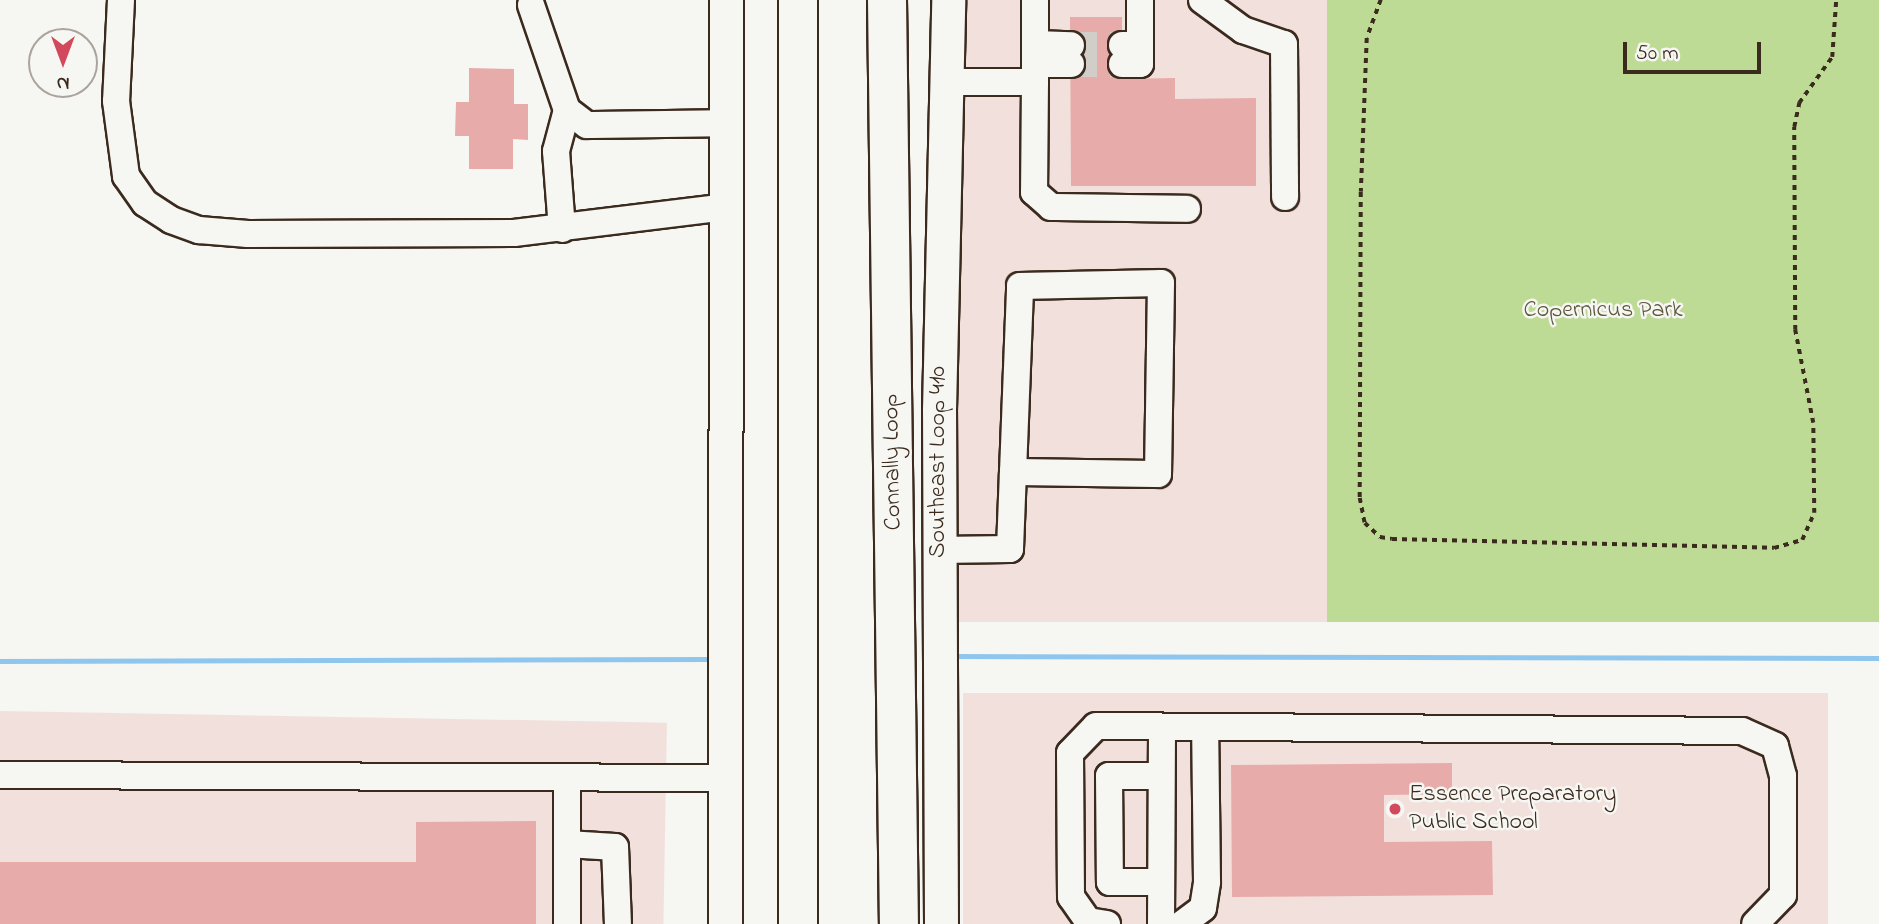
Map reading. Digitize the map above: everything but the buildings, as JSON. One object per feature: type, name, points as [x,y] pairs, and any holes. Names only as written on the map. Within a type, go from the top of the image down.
[{"type":"highway","points":[[797,0],[798,924]]},
{"type":"highway","name":"Connally Loop","points":[[887,0],[899,924]]},
{"type":"highway","points":[[887,76],[899,0]]},
{"type":"main road","points":[[725,924],[726,0]]},
{"type":"main road","name":"Southeast Loop 410","points":[[941,924],[938,550],[948,0]]},
{"type":"lane","points":[[121,0],[116,101],[120,155],[126,176],[145,203],[171,220],[199,230],[248,234],[514,233],[725,207]]},
{"type":"lane","points":[[1035,0],[1034,192],[1051,207],[1187,209]]},
{"type":"lane","points":[[1131,55],[1140,0]]},
{"type":"lane","points":[[1202,0],[1243,30],[1284,44],[1285,197]]},
{"type":"lane","points":[[531,5],[567,110],[556,151],[562,229]]},
{"type":"lane","points":[[946,82],[1071,54]]},
{"type":"lane","points":[[567,110],[587,125],[725,123]]},
{"type":"lane","points":[[938,550],[1010,549],[1020,286],[1161,283],[1158,474],[1013,472]]},
{"type":"lane","points":[[1107,924],[1088,921],[1071,897],[1070,753],[1096,726],[1742,731],[1775,746],[1783,776],[1783,895],[1755,924]]},
{"type":"lane","points":[[1161,727],[1161,924]]},
{"type":"lane","points":[[1182,924],[1203,908],[1206,881],[1205,727]]},
{"type":"lane","points":[[0,775],[725,778]]},
{"type":"lane","points":[[1161,776],[1109,776],[1110,882],[1161,883]]},
{"type":"lane","points":[[567,778],[567,924]]},
{"type":"lane","points":[[567,844],[615,847],[618,924]]},
{"type":"path","points":[[1381,0],[1367,38],[1361,191],[1360,498],[1365,523],[1380,537],[1392,540],[1774,548],[1802,540],[1814,513],[1813,423],[1795,330],[1794,127],[1799,103],[1832,57],[1836,0]]},
{"type":"shaded area","points":[[949,0],[1327,0],[1327,622],[949,622]]},
{"type":"shaded area","name":"Essence Preparatory Public School","points":[[963,693],[1828,693],[1828,924],[963,924]]},
{"type":"shaded area","points":[[0,711],[667,723],[663,924],[0,924]]},
{"type":"green space","name":"Copernicus Park","points":[[1327,0],[1879,0],[1879,622],[1327,622]]},
{"type":"waterway","points":[[951,656],[1879,658]]},
{"type":"waterway","points":[[0,661],[708,659]]},
{"type":"tunnel","points":[[1071,45],[1122,45]]},
{"type":"tunnel","points":[[1071,64],[1122,64]]},
{"type":"place","name":"Essence Preparatory Public School","points":[[1395,809]]}]
